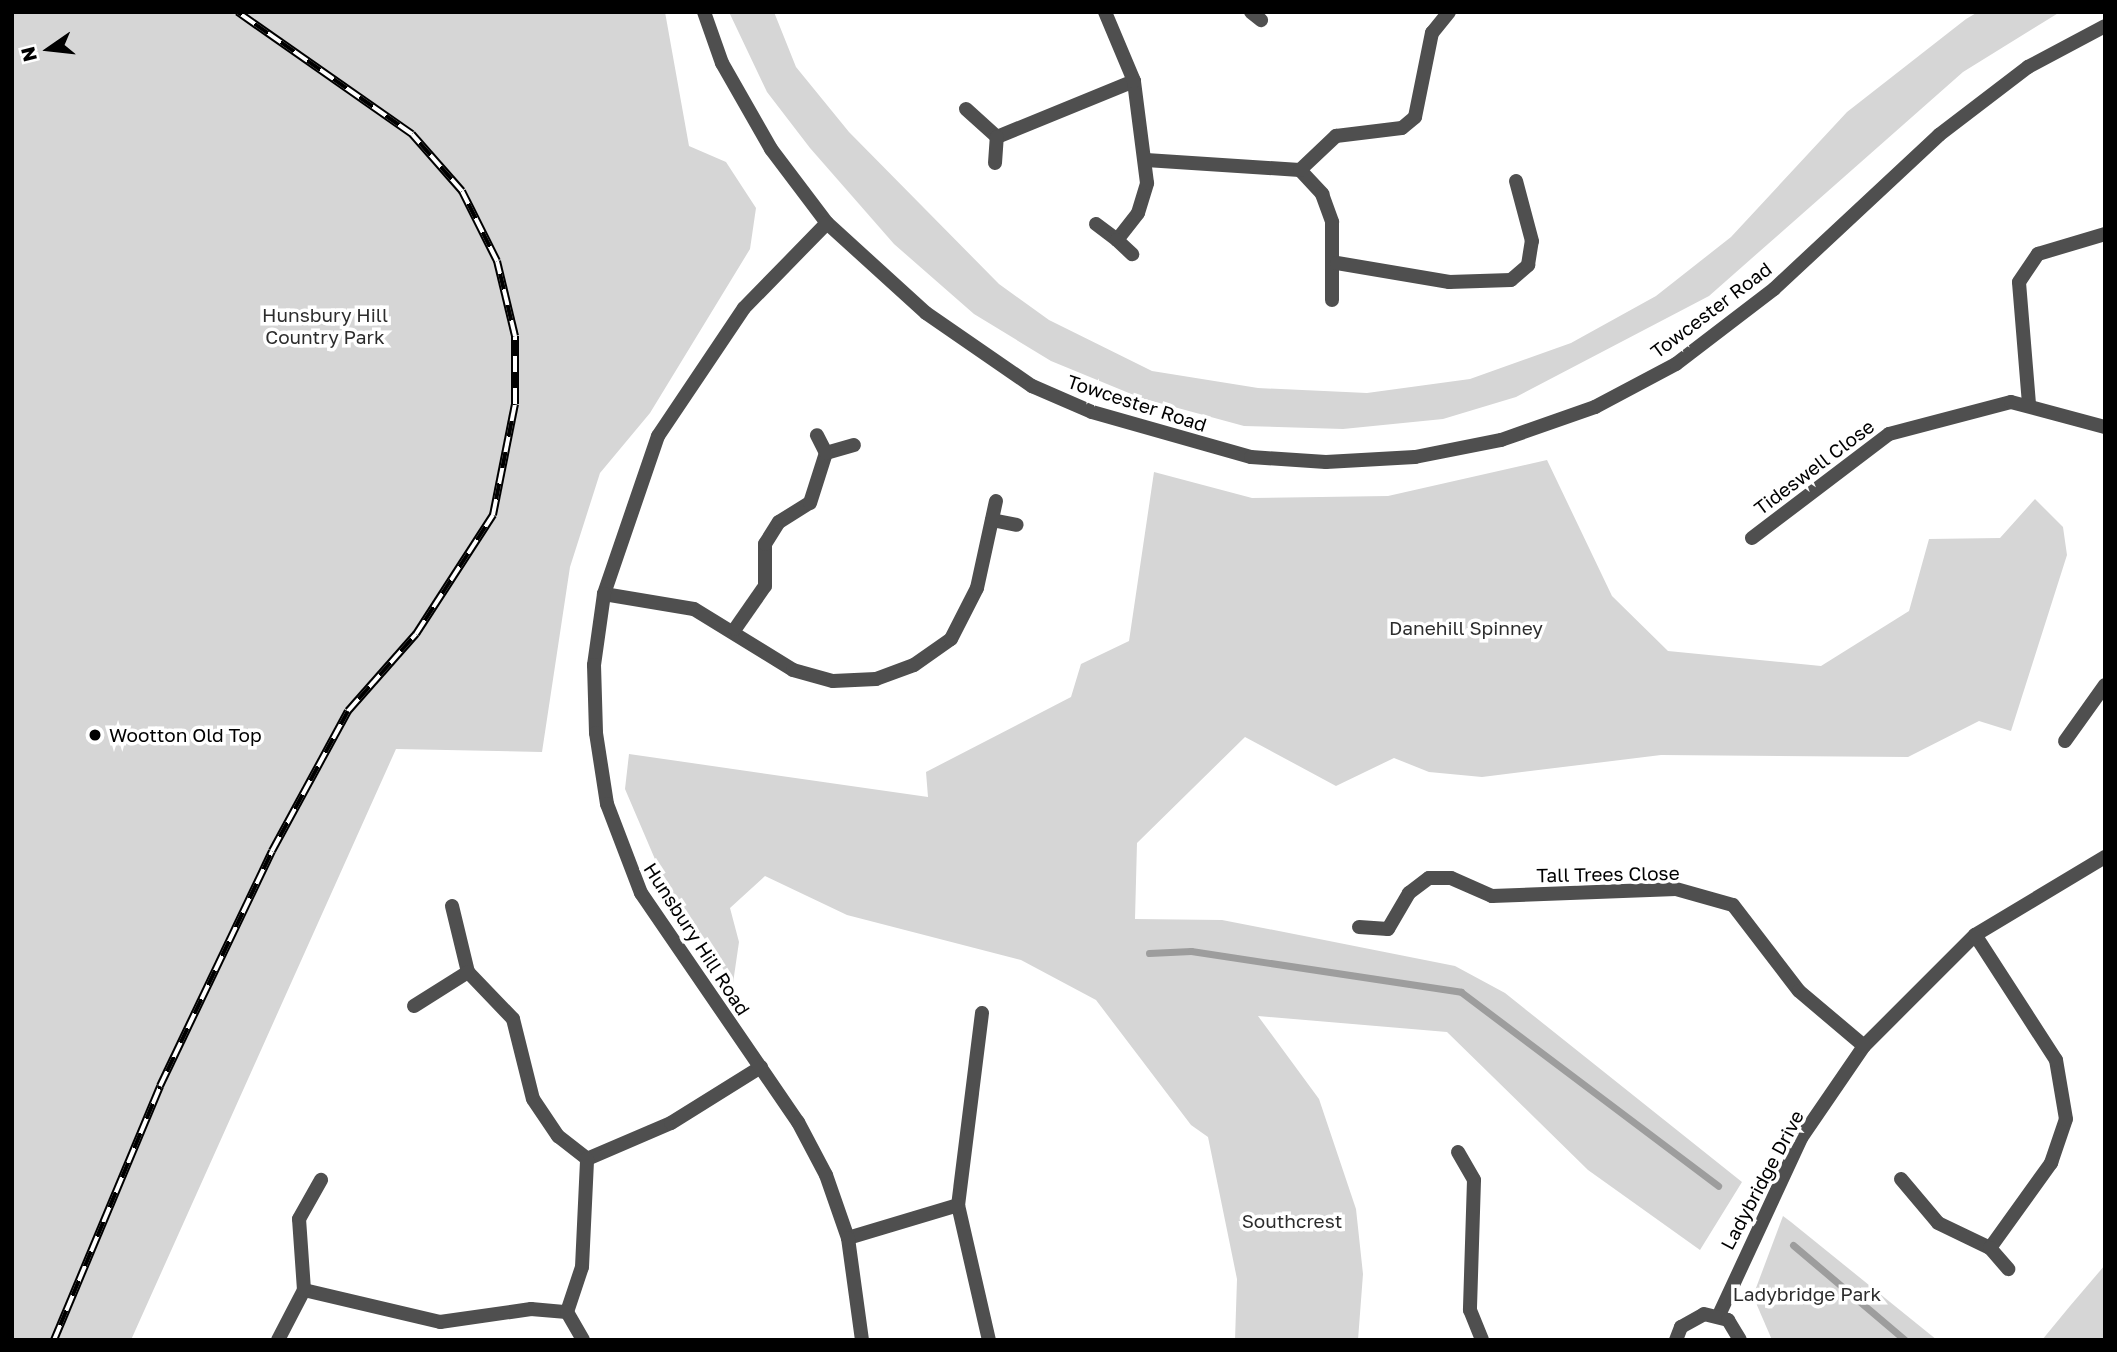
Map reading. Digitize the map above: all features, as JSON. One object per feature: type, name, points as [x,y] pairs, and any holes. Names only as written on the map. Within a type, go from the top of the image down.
[{"type":"street","name":"Towcester Road","points":[[704,12],[722,63],[771,149],[827,223],[926,313],[1032,386],[1092,412],[1251,457],[1326,462],[1415,457],[1501,440],[1560,419],[1676,365],[1774,289],[1939,135],[2028,67],[2105,26]]},
{"type":"street","points":[[1105,12],[1134,81],[1146,160],[1138,213],[1117,240]]},
{"type":"street","points":[[1300,170],[1336,136],[1402,128],[1415,117],[1432,33],[1449,12]]},
{"type":"street","points":[[997,137],[1134,81]]},
{"type":"street","points":[[966,109],[997,137]]},
{"type":"street","points":[[995,163],[997,137]]},
{"type":"street","points":[[1146,160],[1300,170],[1322,194],[1337,263],[1332,300]]},
{"type":"street","points":[[1337,263],[1449,282],[1511,280],[1528,265],[1532,241],[1516,181]]},
{"type":"street","name":"Hunsbury Hill Road","points":[[827,223],[744,308],[658,436],[604,594],[594,666],[596,733],[607,804],[627,867],[761,1067],[826,1175],[848,1238],[862,1340]]},
{"type":"street","points":[[1097,224],[1132,254]]},
{"type":"street","points":[[2029,404],[2019,282],[2038,254],[2105,234]]},
{"type":"street","name":"Tideswell Close","points":[[1752,538],[1889,434],[2011,402],[2029,404],[2105,427]]},
{"type":"street","points":[[735,629],[765,586],[765,544],[779,523],[810,503],[826,453],[817,435]]},
{"type":"street","points":[[826,453],[854,445]]},
{"type":"street","points":[[604,594],[694,609],[735,629],[793,670],[833,681],[876,679],[914,665],[951,639],[968,614],[996,501]]},
{"type":"street","points":[[992,520],[1017,525]]},
{"type":"street","points":[[2065,741],[2105,685]]},
{"type":"street","name":"Ladybridge Drive","points":[[1719,1315],[1801,1138],[1864,1046],[1975,935],[2105,857]]},
{"type":"street","name":"Tall Trees Close","points":[[1359,927],[1388,929],[1409,893],[1429,878],[1451,878],[1493,896],[1676,889],[1733,905],[1799,990],[1864,1046]]},
{"type":"street","points":[[452,906],[468,972],[513,1019],[533,1099],[558,1136],[587,1159]]},
{"type":"street","points":[[1975,935],[2056,1060],[2066,1119],[2051,1163],[1990,1248]]},
{"type":"street","points":[[414,1006],[468,972]]},
{"type":"street","points":[[982,1013],[958,1205],[989,1340]]},
{"type":"street","points":[[587,1159],[671,1123],[761,1067]]},
{"type":"street","points":[[1458,1153],[1474,1180],[1470,1310],[1482,1340]]},
{"type":"street","points":[[583,1340],[567,1312],[582,1267],[587,1159]]},
{"type":"street","points":[[1900,1179],[1938,1223],[1990,1248],[2008,1269]]},
{"type":"street","points":[[278,1340],[304,1290],[299,1219],[321,1180]]},
{"type":"street","points":[[848,1238],[958,1205]]},
{"type":"street","points":[[304,1290],[440,1322],[531,1309],[567,1312]]},
{"type":"street","points":[[1676,1340],[1690,1320],[1719,1315],[1740,1340]]},
{"type":"green space","name":"Hunsbury Hill Country Park","points":[[12,12],[665,12],[689,146],[726,162],[756,208],[750,249],[650,413],[600,473],[570,567],[542,752],[396,749],[131,1340],[12,1340]]},
{"type":"green space","points":[[729,12],[774,12],[796,67],[849,132],[999,284],[1049,320],[1152,371],[1258,388],[1367,393],[1470,379],[1571,343],[1656,296],[1731,237],[1847,112],[1966,19],[1978,12],[2060,12],[1963,72],[1709,296],[1516,397],[1443,419],[1343,429],[1244,426],[1141,398],[1051,361],[974,314],[894,244],[810,148],[767,92]]},
{"type":"green space","name":"Danehill Spinney","points":[[1547,460],[1612,596],[1668,651],[1821,666],[1909,611],[1929,539],[2000,538],[2035,499],[2063,527],[2067,555],[2011,731],[1979,721],[1908,757],[1661,755],[1482,777],[1429,772],[1394,758],[1336,786],[1245,737],[1137,843],[1135,919],[1222,920],[1455,966],[1505,993],[1742,1182],[1700,1250],[1588,1170],[1447,1032],[1258,1016],[1319,1099],[1356,1209],[1363,1274],[1358,1340],[1235,1340],[1237,1279],[1208,1137],[1191,1125],[1096,1000],[1021,960],[847,915],[765,876],[730,908],[739,942],[733,983],[669,892],[625,789],[629,754],[928,797],[926,772],[1071,697],[1081,664],[1129,641],[1154,472],[1252,498],[1388,496]]},
{"type":"green space","name":"Ladybridge Park","points":[[1783,1216],[1937,1340],[1772,1340],[1753,1296]]},
{"type":"green space","points":[[2105,1265],[2105,1340],[2042,1340],[2070,1306]]},
{"type":"waterway","points":[[1149,953],[1191,951],[1461,992],[1718,1186]]},
{"type":"waterway","points":[[1793,1245],[1905,1340]]},
{"type":"railway","points":[[54,1340],[160,1086],[272,851],[348,711],[416,634],[493,515],[515,404],[515,336],[497,261],[462,191],[412,134],[238,12]]},
{"type":"place","name":"Wootton Old Top","points":[[95,735]]},
{"type":"park label","name":"Southcrest","points":[[1292,1221]]}]
